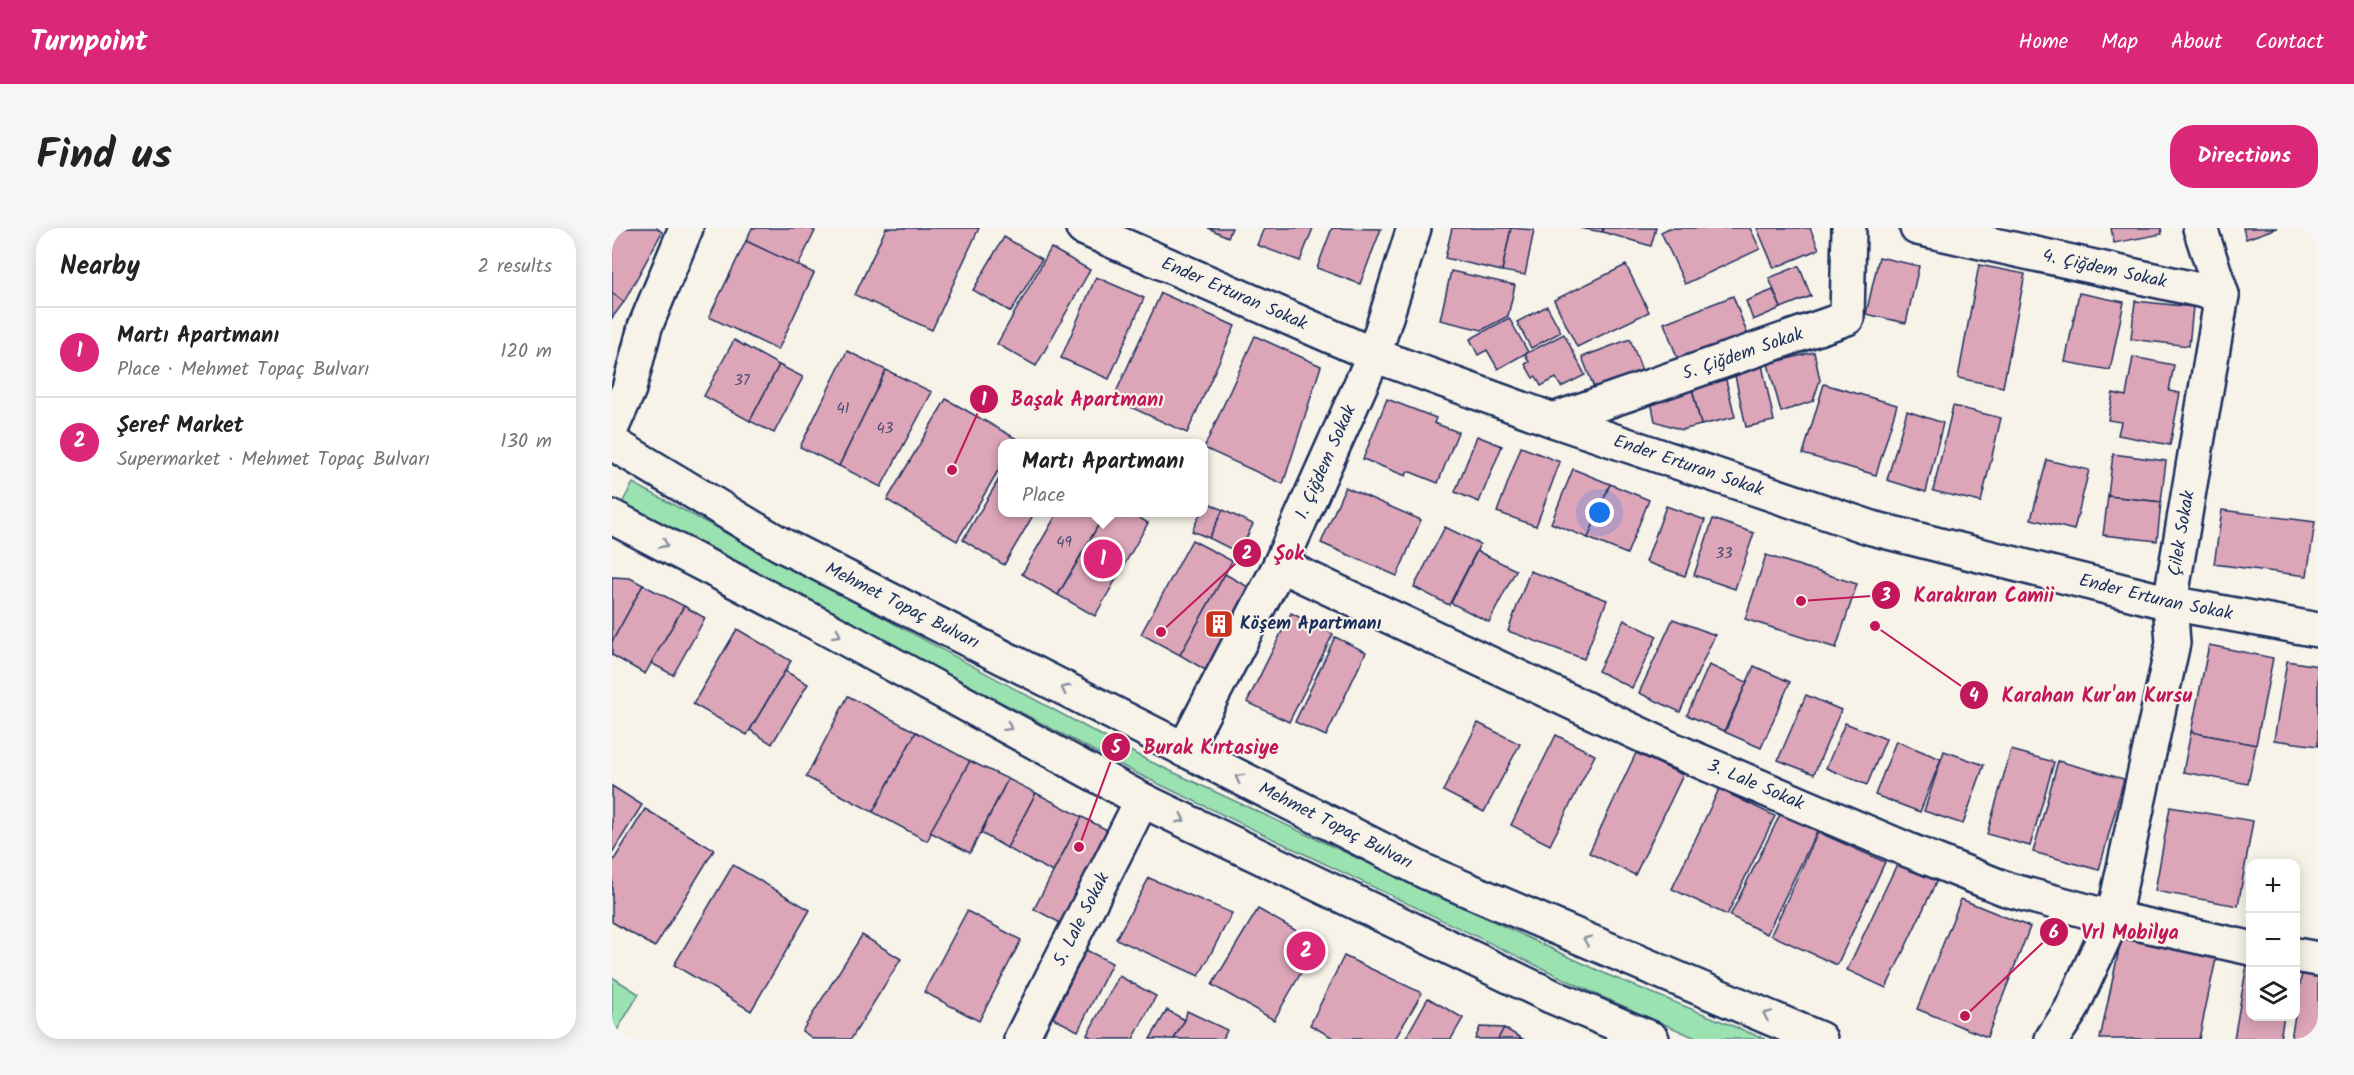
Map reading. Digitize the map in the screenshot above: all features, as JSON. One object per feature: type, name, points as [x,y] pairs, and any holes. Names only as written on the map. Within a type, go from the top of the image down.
[{"type":"street","points":[[612,427],[629,388],[645,327],[686,228]]},
{"type":"street","name":"Ender Erturan Sokak","points":[[1083,228],[1374,356],[1553,420],[1872,528],[2170,603],[2318,630]]},
{"type":"street","name":"1. Çiğdem Sokak","points":[[1184,750],[1280,565],[1374,356],[1414,228]]},
{"type":"street","name":"5. Çiğdem Sokak","points":[[1553,420],[1846,318],[1849,228]]},
{"type":"street","name":"4. Çiğdem Sokak","points":[[1917,228],[2222,295]]},
{"type":"street","name":"Çilek Sokak","points":[[2052,1039],[2068,1025],[2113,918],[2173,643],[2170,603],[2222,295],[2200,228]]},
{"type":"street","points":[[612,373],[645,327]]},
{"type":"street","name":"Mehmet Topaç Bulvarı","points":[[612,443],[780,544],[1426,872],[1820,1039]]},
{"type":"street","points":[[612,451],[615,465],[612,477]]},
{"type":"street","points":[[612,518],[826,628],[1142,800],[1551,996],[1652,1039]]},
{"type":"street","name":"3. Lale Sokak","points":[[1280,565],[1667,747],[1808,809],[2007,889],[2113,918],[2246,947]]},
{"type":"street","name":"5. Lale Sokak","points":[[1021,1039],[1142,800]]},
{"type":"street","points":[[2300,956],[2318,959]]},
{"type":"green space","points":[[633,483],[1147,760],[1608,975],[1765,1039],[1698,1039],[1598,995],[1140,775],[622,503]]},
{"type":"green space","points":[[612,977],[639,994],[616,1032],[612,1029]]},
{"type":"building","points":[[620,228],[657,228],[662,232],[624,302],[612,293],[612,240]]},
{"type":"building","points":[[752,228],[809,228],[815,231],[798,266],[746,241]]},
{"type":"building","points":[[886,228],[979,228],[932,330],[855,295]]},
{"type":"building","points":[[1208,228],[1232,228],[1228,237]]},
{"type":"building","points":[[1264,228],[1313,228],[1300,261],[1257,245]]},
{"type":"building","points":[[1332,228],[1381,229],[1360,284],[1317,268]]},
{"type":"building","points":[[1452,228],[1511,228],[1502,271],[1445,258]]},
{"type":"building","points":[[1511,228],[1534,230],[1525,275],[1502,271]]},
{"type":"building","points":[[1579,228],[1603,228],[1602,232]]},
{"type":"building","points":[[1604,228],[1656,228],[1651,246],[1603,232]]},
{"type":"building","points":[[1669,228],[1750,228],[1760,249],[1685,284],[1661,232]]},
{"type":"building","points":[[1757,228],[1810,228],[1819,249],[1774,268]]},
{"type":"building","points":[[2111,228],[2161,228],[2162,234],[2114,243]]},
{"type":"building","points":[[2243,228],[2277,228],[2246,239]]},
{"type":"building","points":[[1004,237],[1042,259],[1011,312],[973,290]]},
{"type":"building","points":[[746,241],[814,273],[778,350],[709,317]]},
{"type":"building","points":[[1051,248],[1090,270],[1036,366],[997,344]]},
{"type":"building","points":[[1879,257],[1919,266],[1906,323],[1866,314]]},
{"type":"building","points":[[1626,265],[1649,312],[1577,347],[1554,300]]},
{"type":"building","points":[[1979,265],[2025,274],[2003,387],[1958,378]]},
{"type":"building","points":[[1799,266],[1811,296],[1781,308],[1769,278]]},
{"type":"building","points":[[1451,271],[1515,285],[1508,316],[1482,330],[1440,320]]},
{"type":"building","points":[[1096,277],[1144,298],[1109,379],[1061,358]]},
{"type":"building","points":[[1773,290],[1781,308],[1753,320],[1746,301]]},
{"type":"building","points":[[612,293],[624,302],[612,318]]},
{"type":"building","points":[[1161,293],[1235,326],[1187,433],[1113,399]]},
{"type":"building","points":[[2079,293],[2124,302],[2110,370],[2065,362]]},
{"type":"building","points":[[1733,296],[1749,338],[1680,365],[1664,323]]},
{"type":"building","points":[[2135,301],[2193,307],[2189,346],[2131,339]]},
{"type":"building","points":[[1547,306],[1561,332],[1531,348],[1517,322]]},
{"type":"building","points":[[1509,318],[1528,352],[1498,369],[1487,350],[1478,355],[1470,339]]},
{"type":"building","points":[[1564,334],[1585,375],[1561,387],[1556,378],[1541,386],[1536,376],[1533,378],[1525,364],[1529,362],[1525,354]]},
{"type":"building","points":[[1255,336],[1321,366],[1283,484],[1208,450],[1208,439]]},
{"type":"building","points":[[1630,339],[1643,373],[1595,390],[1582,357]]},
{"type":"building","points":[[734,340],[779,365],[750,421],[704,396]]},
{"type":"building","points":[[847,351],[886,370],[839,466],[800,447]]},
{"type":"building","points":[[1814,352],[1820,380],[1813,401],[1781,412],[1768,364]]},
{"type":"building","points":[[2133,357],[2174,365],[2169,391],[2180,393],[2170,445],[2118,435],[2121,422],[2108,420],[2113,393],[2126,396]]},
{"type":"building","points":[[1761,360],[1774,421],[1746,427],[1733,366]]},
{"type":"building","points":[[779,365],[803,377],[774,433],[750,421]]},
{"type":"building","points":[[886,370],[932,392],[881,487],[839,466]]},
{"type":"building","points":[[1724,372],[1735,417],[1701,425],[1690,381]]},
{"type":"building","points":[[1690,381],[1701,425],[1682,430],[1655,421],[1649,392]]},
{"type":"building","points":[[1824,384],[1897,405],[1876,475],[1803,454]]},
{"type":"building","points":[[946,399],[1017,439],[998,439],[998,471],[957,541],[887,500]]},
{"type":"building","points":[[1387,399],[1436,418],[1434,423],[1458,432],[1438,483],[1408,471],[1406,476],[1363,459]]},
{"type":"building","points":[[1953,406],[2001,418],[1981,502],[1933,491]]},
{"type":"building","points":[[1907,411],[1943,423],[1926,492],[1887,480]]},
{"type":"building","points":[[1477,436],[1502,446],[1479,502],[1455,492]]},
{"type":"building","points":[[1521,447],[1560,462],[1536,526],[1497,512]]},
{"type":"building","points":[[2113,454],[2166,461],[2161,502],[2108,496]]},
{"type":"building","points":[[2047,460],[2089,470],[2074,530],[2031,519]]},
{"type":"building","points":[[1573,469],[1610,484],[1588,538],[1551,523]]},
{"type":"building","points":[[998,481],[998,517],[1032,517],[1004,565],[963,540]]},
{"type":"building","points":[[1610,484],[1649,500],[1627,554],[1588,538]]},
{"type":"building","points":[[1345,487],[1421,520],[1397,576],[1321,543]]},
{"type":"building","points":[[2108,496],[2161,502],[2157,541],[2103,535]]},
{"type":"building","points":[[1208,502],[1223,510],[1209,538],[1192,531],[1199,517],[1208,517]]},
{"type":"building","points":[[1666,506],[1705,520],[1685,576],[1646,562]]},
{"type":"building","points":[[1223,510],[1253,524],[1239,553],[1209,538]]},
{"type":"building","points":[[2222,510],[2315,522],[2307,576],[2214,564]]},
{"type":"building","points":[[1055,517],[1103,517],[1058,595],[1022,574]]},
{"type":"building","points":[[1103,517],[1138,517],[1148,523],[1095,616],[1058,595]]},
{"type":"building","points":[[1713,519],[1754,533],[1735,589],[1694,575]]},
{"type":"building","points":[[1445,527],[1480,544],[1449,605],[1414,587]]},
{"type":"building","points":[[1192,540],[1232,561],[1180,655],[1141,634]]},
{"type":"building","points":[[1477,551],[1516,570],[1489,622],[1451,603]]},
{"type":"building","points":[[1766,555],[1857,584],[1836,648],[1745,619]]},
{"type":"building","points":[[1530,571],[1607,600],[1584,659],[1508,631]]},
{"type":"building","name":"Köşem Apartmanı","points":[[1225,574],[1259,593],[1212,674],[1180,655]]},
{"type":"building","points":[[612,577],[630,578],[643,585],[612,642]]},
{"type":"building","points":[[643,585],[684,606],[645,674],[612,655],[612,642]]},
{"type":"building","points":[[684,606],[705,618],[673,675],[651,663]]},
{"type":"building","points":[[1291,613],[1333,634],[1289,722],[1247,702]]},
{"type":"building","points":[[1673,619],[1715,635],[1680,712],[1639,693]]},
{"type":"building","points":[[1624,620],[1657,636],[1632,688],[1598,671]]},
{"type":"building","points":[[737,629],[791,661],[747,735],[693,704]]},
{"type":"building","points":[[1335,637],[1366,652],[1326,736],[1295,722]]},
{"type":"building","points":[[2209,645],[2273,658],[2256,745],[2191,732]]},
{"type":"building","points":[[2287,661],[2318,666],[2318,746],[2274,740]]},
{"type":"building","points":[[1709,665],[1747,682],[1724,731],[1687,715]]},
{"type":"building","points":[[1754,666],[1790,682],[1761,748],[1725,732]]},
{"type":"building","points":[[785,671],[808,684],[772,744],[750,730]]},
{"type":"building","points":[[1806,695],[1841,710],[1814,774],[1778,760]]},
{"type":"building","points":[[848,696],[916,732],[873,812],[806,777]]},
{"type":"building","points":[[1478,723],[1520,744],[1484,812],[1443,791]]},
{"type":"building","points":[[1845,723],[1886,739],[1867,785],[1826,768]]},
{"type":"building","points":[[916,732],[970,761],[927,841],[873,812]]},
{"type":"building","points":[[2191,732],[2256,745],[2248,784],[2183,772]]},
{"type":"building","points":[[1556,735],[1595,755],[1550,845],[1511,825]]},
{"type":"building","points":[[1896,741],[1941,759],[1920,812],[1875,795]]},
{"type":"building","points":[[2011,750],[2054,762],[2030,846],[1987,834]]},
{"type":"building","points":[[1944,751],[1984,765],[1963,824],[1924,811]]},
{"type":"building","points":[[1636,753],[1683,775],[1635,875],[1589,853]]},
{"type":"building","points":[[970,761],[1008,779],[970,853],[930,832]]},
{"type":"building","points":[[2058,761],[2124,779],[2099,870],[2033,852]]},
{"type":"building","points":[[1008,779],[1036,793],[1007,848],[981,833]]},
{"type":"building","points":[[612,786],[642,805],[612,853]]},
{"type":"building","points":[[1719,789],[1775,816],[1727,915],[1672,889]]},
{"type":"building","points":[[1036,793],[1082,817],[1053,872],[1007,848]]},
{"type":"building","points":[[2170,807],[2253,821],[2238,906],[2155,891]]},
{"type":"building","points":[[645,809],[714,850],[655,947],[612,922],[612,863]]},
{"type":"building","points":[[1781,813],[1817,831],[1767,934],[1730,916]]},
{"type":"building","points":[[1082,817],[1113,833],[1064,925],[1034,909]]},
{"type":"building","points":[[1818,832],[1885,862],[1837,965],[1771,935]]},
{"type":"building","points":[[1898,862],[1937,880],[1886,988],[1847,970]]},
{"type":"building","points":[[733,865],[810,910],[751,1011],[674,965]]},
{"type":"building","points":[[1149,878],[1232,913],[1199,976],[1116,939]]},
{"type":"building","points":[[1961,899],[2030,927],[1987,1037],[1917,1009]]},
{"type":"building","points":[[1258,909],[1318,943],[1274,1020],[1212,985]]},
{"type":"building","points":[[967,911],[1021,940],[979,1021],[924,992]]},
{"type":"building","points":[[862,935],[901,959],[851,1039],[814,1039],[802,1031]]},
{"type":"building","points":[[2122,935],[2217,954],[2199,1039],[2100,1039]]},
{"type":"building","points":[[1086,950],[1112,963],[1078,1031],[1053,1018]]},
{"type":"building","points":[[1344,956],[1422,993],[1395,1039],[1335,1039],[1310,1025]]},
{"type":"building","points":[[2246,970],[2246,1021],[2283,1021],[2280,1039],[2234,1039]]},
{"type":"building","points":[[2302,973],[2318,976],[2318,1039],[2291,1039],[2294,1021],[2300,1021]]},
{"type":"building","points":[[1119,976],[1156,996],[1133,1039],[1094,1039],[1087,1035]]},
{"type":"building","points":[[1428,998],[1463,1018],[1451,1039],[1405,1039]]},
{"type":"building","points":[[1167,1010],[1185,1020],[1174,1039],[1150,1039]]},
{"type":"building","points":[[1187,1011],[1227,1030],[1223,1039],[1174,1039],[1185,1020]]},
{"type":"building","points":[[1480,1027],[1504,1028],[1498,1039],[1475,1039]]},
{"type":"building","points":[[1504,1028],[1523,1039],[1498,1039]]},
{"type":"place","name":"Başak Apartmanı","points":[[952,470]]},
{"type":"place","name":"Martı Apartmanı","points":[[1103,559]]},
{"type":"place","name":"Karakıran Camii","points":[[1801,601]]},
{"type":"place","name":"Köşem Apartmanı","points":[[1219,624]]},
{"type":"place","name":"Karahan Kur'an Kursu","points":[[1875,626]]},
{"type":"place","name":"Şok","points":[[1161,632]]},
{"type":"place","name":"Burak Kırtasiye","points":[[1079,847]]},
{"type":"place","name":"Şeref Market","points":[[1306,951]]},
{"type":"place","name":"Vrl Mobilya","points":[[1965,1016]]}]
